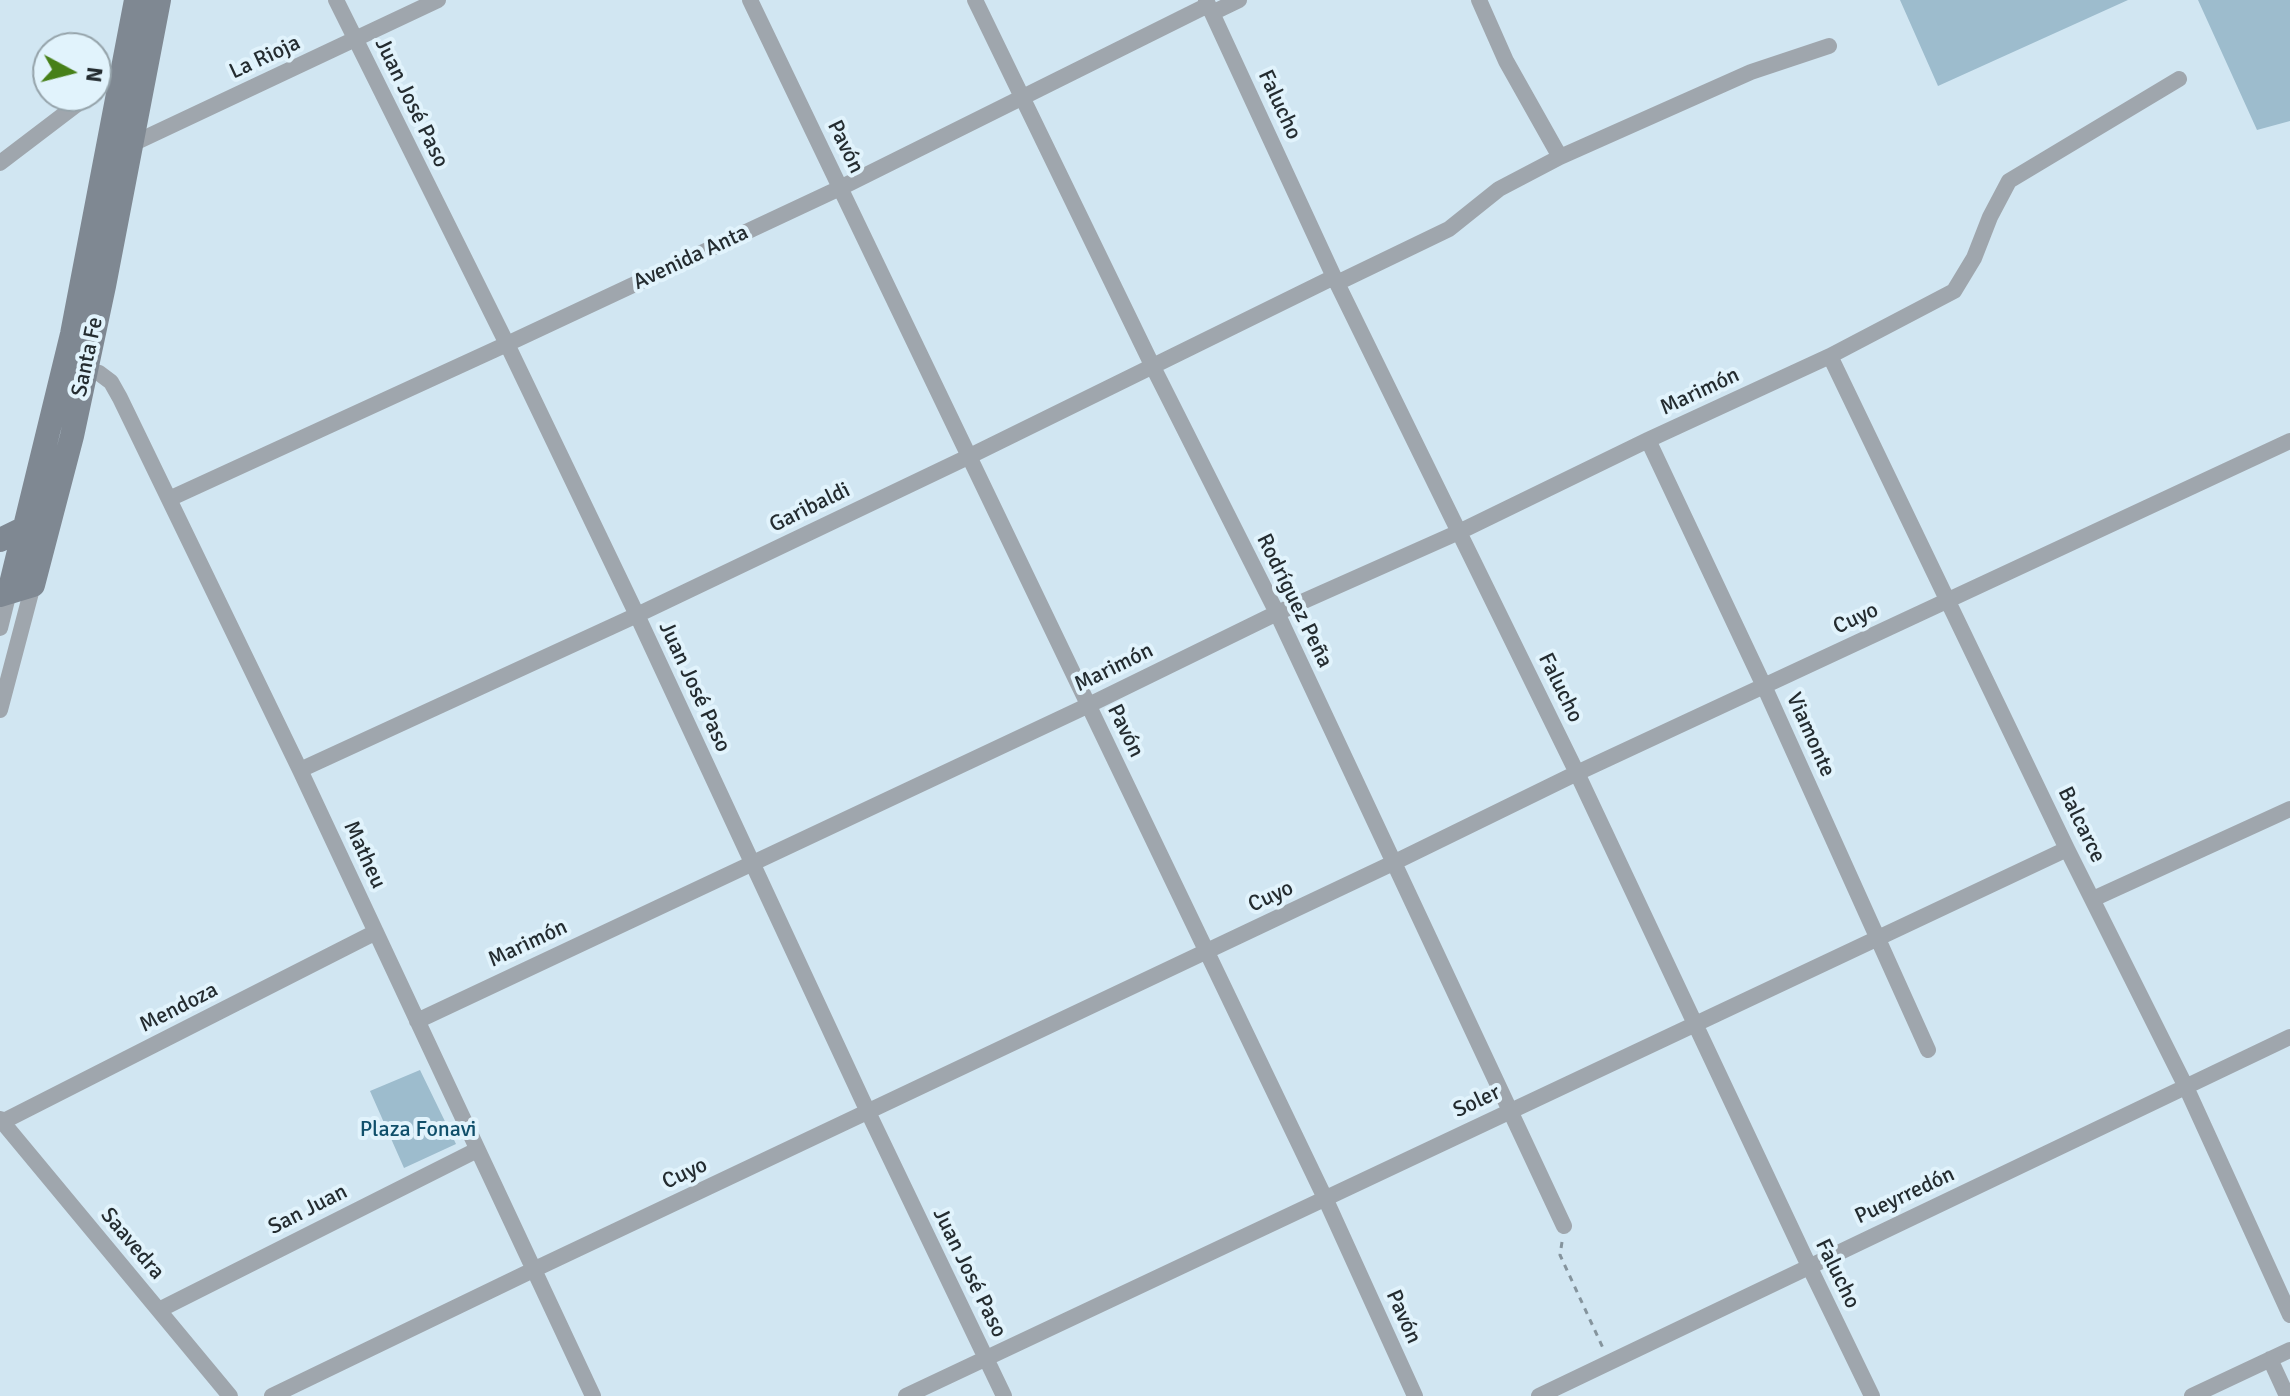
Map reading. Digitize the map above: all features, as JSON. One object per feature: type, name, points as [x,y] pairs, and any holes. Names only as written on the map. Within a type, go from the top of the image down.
[{"type":"main road","name":"Santa Fe","points":[[33,585],[52,515],[75,366],[133,72],[136,0]]},
{"type":"main road","name":"Santa Fe","points":[[133,72],[159,0]]},
{"type":"main road","name":"Santa Fe","points":[[5,594],[75,366]]},
{"type":"main road","points":[[0,540],[52,515]]},
{"type":"main road","points":[[5,594],[33,585]]},
{"type":"street","name":"Juan José Paso","points":[[336,0],[637,615],[1004,1396]]},
{"type":"street","name":"La Rioja","points":[[119,145],[438,0]]},
{"type":"street","name":"Pavón","points":[[750,0],[1325,1198],[1415,1396]]},
{"type":"street","name":"Rodríguez Peña","points":[[975,0],[1153,367],[1277,613],[1564,1226]]},
{"type":"street","name":"Avenida Anta","points":[[169,499],[840,188],[1209,6],[1239,0]]},
{"type":"street","points":[[1479,0],[1506,61],[1560,157]]},
{"type":"street","name":"Falucho","points":[[1209,6],[1336,280],[1577,773],[1872,1396]]},
{"type":"street","name":"Garibaldi","points":[[300,770],[637,615],[1336,280],[1449,229],[1499,189],[1560,157],[1751,72],[1829,46]]},
{"type":"street","points":[[112,82],[133,72]]},
{"type":"street","name":"Marimón","points":[[417,1021],[1089,705],[1277,613],[1459,532],[1830,356],[1954,291],[1974,258],[1990,217],[2009,181],[2179,79]]},
{"type":"street","points":[[0,163],[67,112]]},
{"type":"street","name":"Balcarce","points":[[1830,356],[2067,849],[2186,1087],[2290,1315]]},
{"type":"street","name":"Matheu","points":[[75,366],[111,382],[120,398],[300,770],[593,1396]]},
{"type":"street","name":"Viamonte","points":[[1648,440],[1764,686],[1928,1050]]},
{"type":"street","name":"Cuyo","points":[[272,1396],[1577,773],[2290,441]]},
{"type":"street","name":"Santa Fe","points":[[0,710],[33,585]]},
{"type":"street","name":"Santa Fe","points":[[0,628],[5,594]]},
{"type":"street","points":[[2093,899],[2290,809]]},
{"type":"street","name":"Soler","points":[[906,1396],[2067,849]]},
{"type":"street","name":"Mendoza","points":[[1,1121],[376,932]]},
{"type":"street","name":"Pueyrredón","points":[[1539,1396],[2290,1037]]},
{"type":"street","name":"Saavedra","points":[[1,1121],[230,1396]]},
{"type":"street","name":"San Juan","points":[[159,1310],[477,1150]]},
{"type":"street","points":[[2192,1396],[2290,1350]]},
{"type":"street","points":[[2270,1359],[2287,1396]]},
{"type":"path","points":[[1564,1226],[1560,1255],[1610,1362]]},
{"type":"green space","points":[[1900,0],[2128,0],[1938,86]]},
{"type":"green space","points":[[2198,0],[2290,0],[2290,121],[2257,130]]},
{"type":"green space","name":"Plaza Fonavi","points":[[420,1070],[456,1144],[404,1168],[370,1091]]}]
